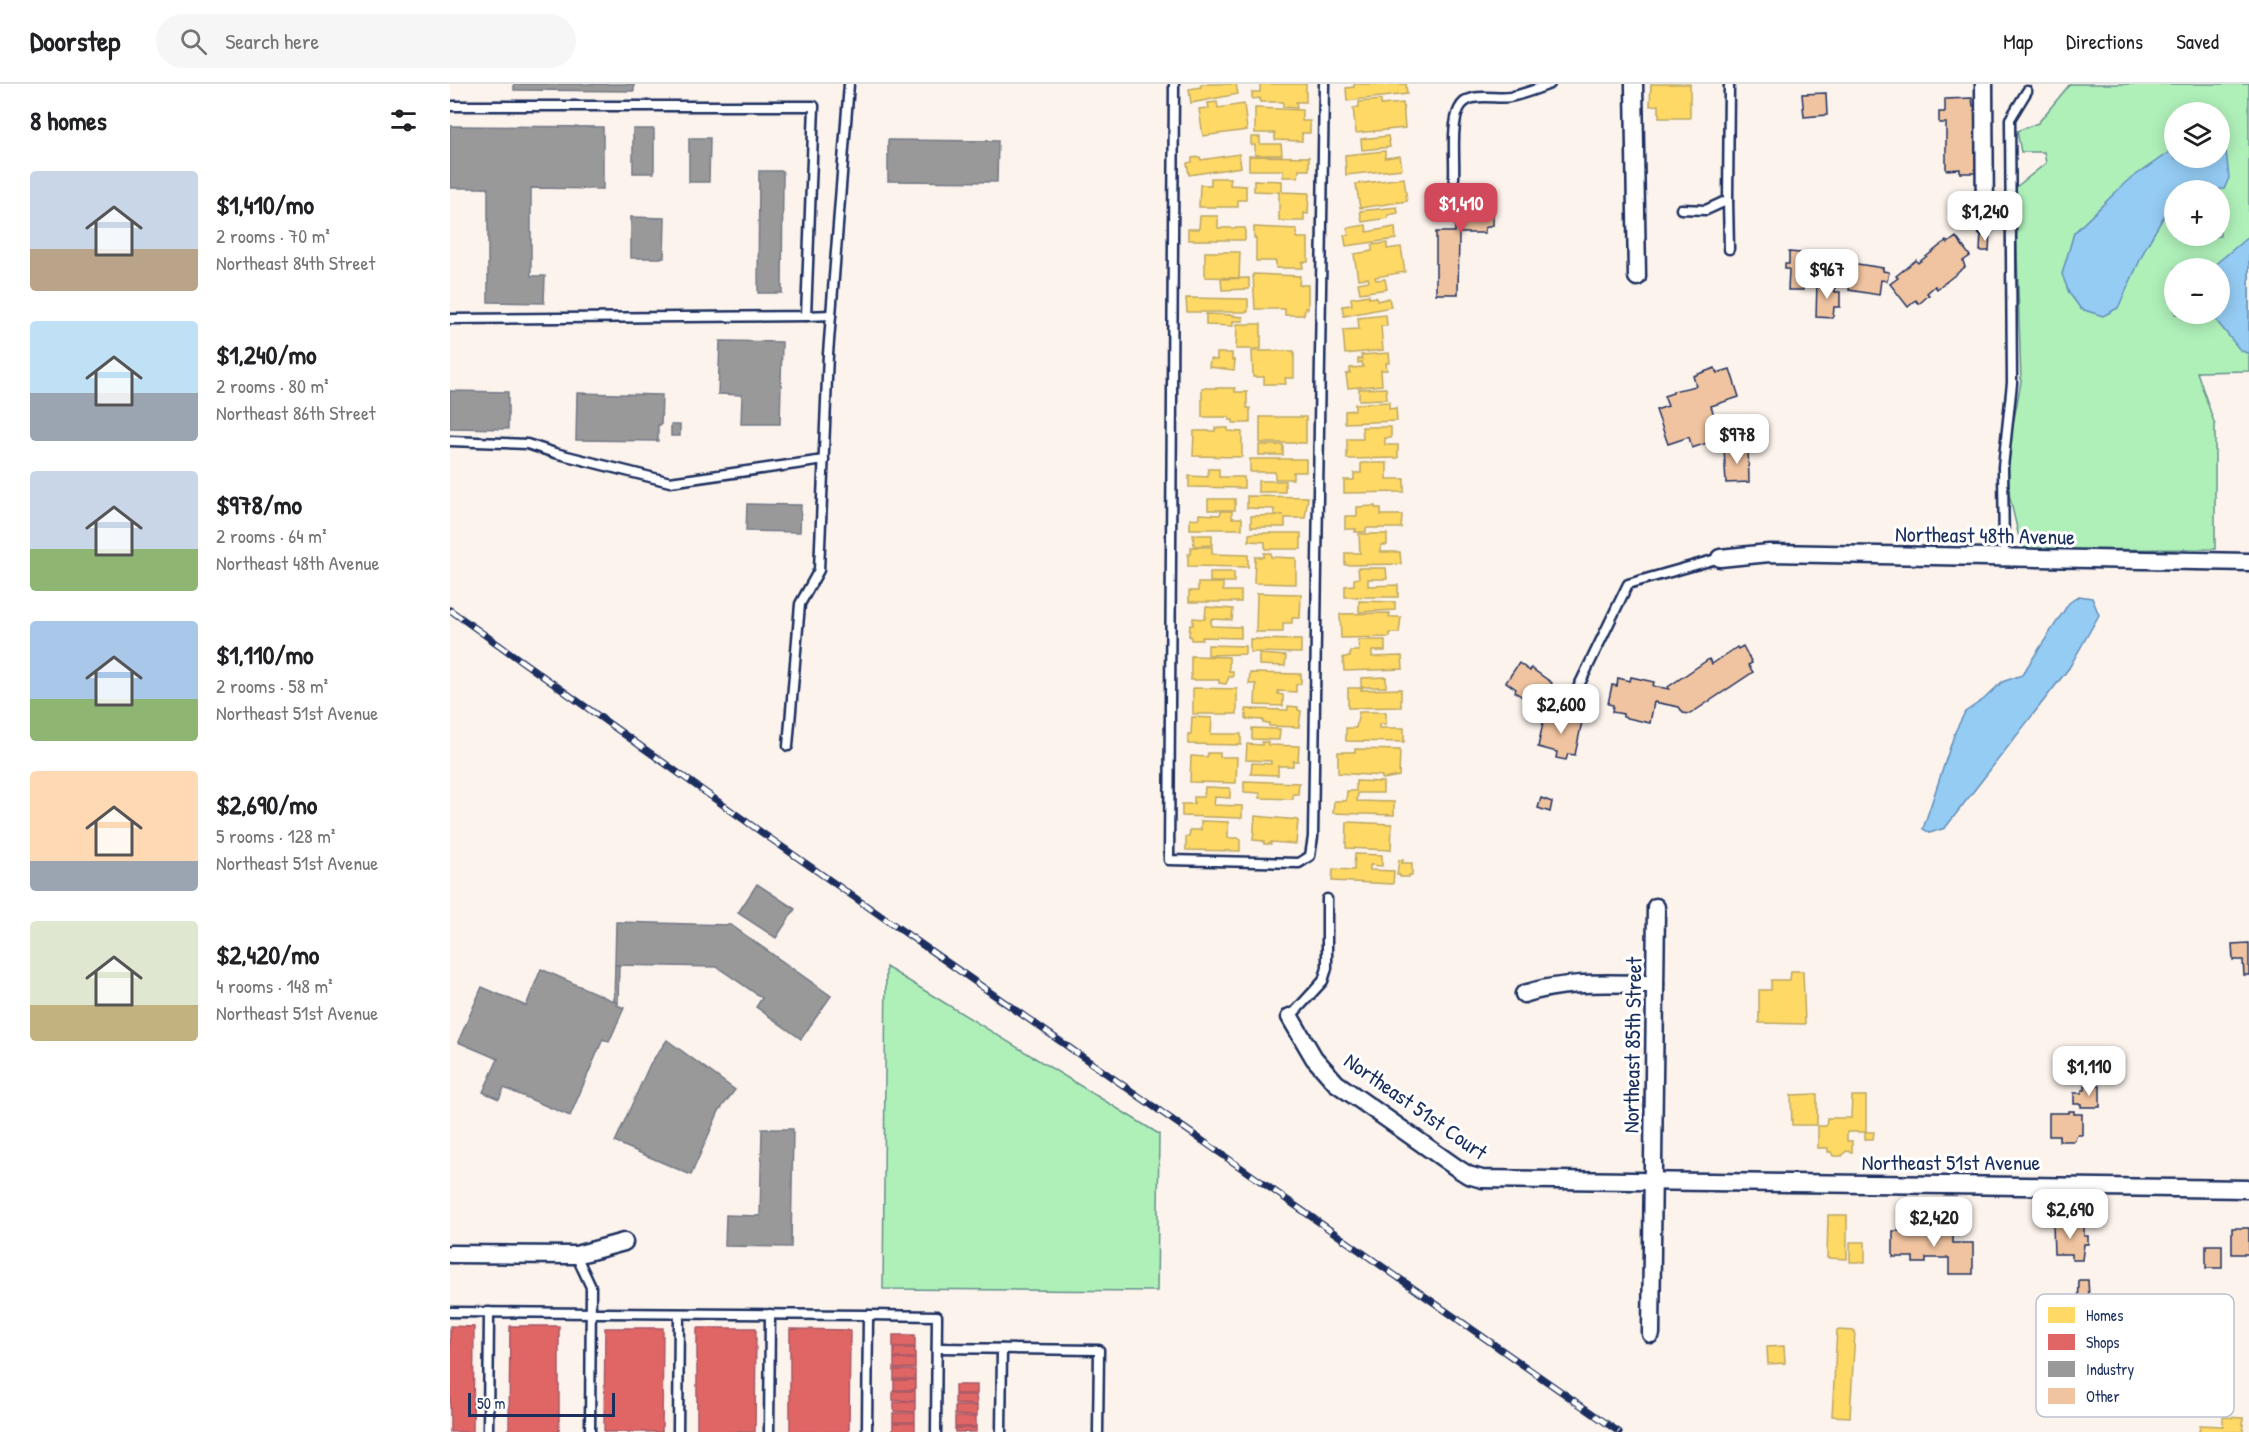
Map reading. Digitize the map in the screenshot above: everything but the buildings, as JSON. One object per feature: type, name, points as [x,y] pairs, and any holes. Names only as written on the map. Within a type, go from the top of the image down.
[{"type":"street","points":[[1634,84],[1636,277]]},
{"type":"street","points":[[1984,84],[1985,226]]},
{"type":"street","name":"Northeast 48th Avenue","points":[[1720,558],[1769,553],[2249,562]]},
{"type":"street","name":"Northeast 85th Street","points":[[1651,1334],[1656,907]]},
{"type":"street","points":[[1524,994],[1569,983],[1655,984]]},
{"type":"street","name":"Northeast 51st Court","points":[[1290,1017],[1314,1058],[1336,1083],[1468,1174],[1493,1180],[1653,1183]]},
{"type":"street","name":"Northeast 51st Avenue","points":[[1653,1183],[2058,1185],[2249,1189]]},
{"type":"street","points":[[450,1254],[576,1255],[624,1242]]},
{"type":"lane","points":[[788,746],[800,604],[819,570],[831,315],[849,84]]},
{"type":"lane","points":[[1174,84],[1168,860],[1299,863],[1310,856],[1313,837],[1324,84]]},
{"type":"lane","points":[[1455,178],[1456,122],[1459,109],[1464,102],[1471,98],[1506,98],[1550,84]]},
{"type":"lane","points":[[1729,84],[1729,249]]},
{"type":"lane","points":[[2004,558],[2003,467],[2012,383],[2010,119],[2027,91]]},
{"type":"lane","points":[[450,106],[814,106],[806,316]]},
{"type":"lane","points":[[1681,209],[1706,210],[1728,200]]},
{"type":"lane","points":[[450,319],[831,315]]},
{"type":"lane","points":[[450,441],[527,444],[670,482],[824,459]]},
{"type":"lane","points":[[1570,704],[1628,584],[1720,558]]},
{"type":"lane","points":[[1290,1017],[1323,981],[1327,968],[1327,899]]},
{"type":"lane","points":[[576,1255],[591,1287],[590,1432]]},
{"type":"lane","points":[[450,1312],[937,1316],[936,1432]]},
{"type":"lane","points":[[488,1432],[489,1312]]},
{"type":"lane","points":[[678,1432],[679,1314]]},
{"type":"lane","points":[[769,1432],[770,1314]]},
{"type":"lane","points":[[867,1432],[868,1315]]},
{"type":"lane","points":[[937,1348],[1099,1350],[1098,1432]]},
{"type":"lane","points":[[1001,1432],[1002,1349]]},
{"type":"green space","points":[[2070,84],[2249,84],[2249,371],[2197,372],[2215,425],[2215,549],[2022,550],[2009,494],[2008,451],[2021,382],[2015,188],[2046,163],[2044,152],[2021,152],[2017,131],[2038,123]]},
{"type":"green space","points":[[886,967],[1159,1134],[1157,1291],[883,1289]]},
{"type":"water","points":[[2164,156],[2164,168],[2228,168],[2229,178],[2228,180],[2164,180],[2164,216],[2146,247],[2118,308],[2103,316],[2081,309],[2069,293],[2062,274],[2074,233],[2126,182]]},
{"type":"water","points":[[2249,236],[2249,354],[2240,350],[2219,324],[2230,324],[2230,258],[2223,258]]},
{"type":"water","points":[[2079,596],[2092,598],[2099,615],[2069,668],[1945,828],[1930,833],[1923,829],[1955,732],[1965,712],[1984,699],[2002,682],[2022,675],[2069,603]]},
{"type":"railway","points":[[450,610],[761,832],[1619,1432]]}]
